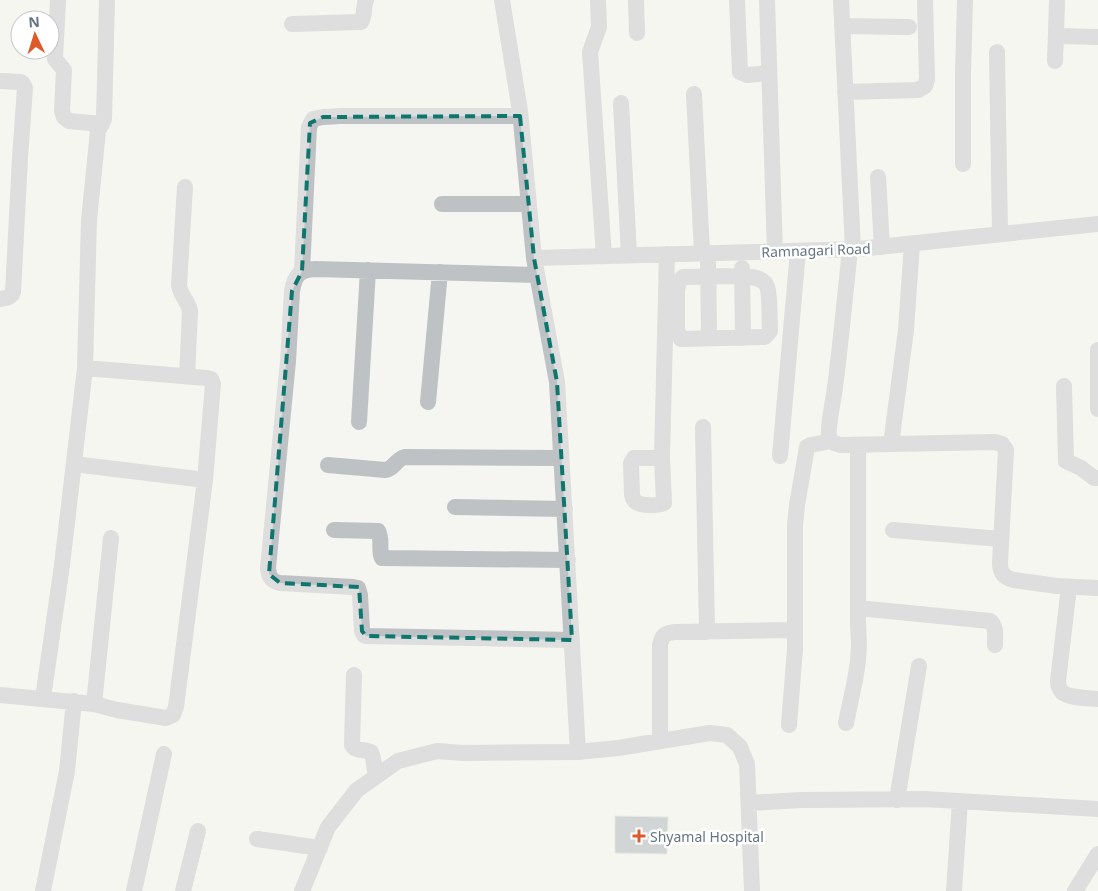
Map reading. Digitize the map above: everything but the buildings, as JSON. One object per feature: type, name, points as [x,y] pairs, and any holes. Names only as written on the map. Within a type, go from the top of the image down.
[{"type":"street","points":[[58,0],[55,59],[64,70],[62,111],[64,117],[69,121],[102,124]]},
{"type":"street","points":[[43,698],[62,565],[85,368],[89,220],[98,131],[104,119],[107,0]]},
{"type":"street","points":[[292,24],[358,23],[363,18],[366,0]]},
{"type":"street","points":[[502,0],[520,116],[534,258],[557,382],[578,752]]},
{"type":"street","points":[[598,0],[599,26],[590,52],[604,256]]},
{"type":"street","points":[[636,0],[637,33]]},
{"type":"street","points":[[737,0],[740,72],[747,75],[769,73]]},
{"type":"street","points":[[767,0],[774,252]]},
{"type":"street","points":[[841,0],[851,249],[829,430],[831,441],[841,445],[994,442],[1002,444],[1006,450],[1000,568],[1003,575],[1013,580],[1069,587],[1098,588]]},
{"type":"street","points":[[845,92],[918,90],[925,86],[927,79],[926,0]]},
{"type":"street","points":[[963,164],[965,0]]},
{"type":"street","points":[[1055,61],[1057,2]]},
{"type":"street","points":[[842,26],[909,27]]},
{"type":"street","points":[[1056,36],[1098,37]]},
{"type":"street","points":[[997,52],[1000,234]]},
{"type":"street","points":[[0,81],[21,82],[25,88],[13,292],[11,296],[0,299]]},
{"type":"street","points":[[694,94],[705,254],[709,277],[709,338]]},
{"type":"street","points":[[621,103],[628,255]]},
{"type":"street","points":[[302,271],[309,127],[313,119],[341,116],[520,116]]},
{"type":"street","points":[[878,177],[882,247]]},
{"type":"street","points":[[185,187],[179,288],[190,307],[188,376]]},
{"type":"street","points":[[442,204],[529,204]]},
{"type":"street","name":"Ramnagari Road","points":[[534,258],[851,249],[1098,224]]},
{"type":"street","points":[[891,444],[906,330],[912,244]]},
{"type":"street","points":[[780,456],[798,251]]},
{"type":"street","points":[[742,252],[743,338]]},
{"type":"street","points":[[662,458],[667,254]]},
{"type":"street","points":[[537,275],[308,269],[302,271],[297,276],[292,291],[288,361],[268,568],[271,579],[280,584],[358,588],[362,631],[366,636],[572,640]]},
{"type":"street","points":[[359,422],[368,270]]},
{"type":"street","points":[[428,402],[440,272]]},
{"type":"street","points":[[683,277],[709,277],[751,277],[766,284],[770,331],[764,337],[681,338],[677,330],[677,290],[679,282],[683,277]]},
{"type":"street","points":[[1098,350],[1098,409]]},
{"type":"street","points":[[0,695],[94,704],[166,718],[173,715],[176,707],[205,480],[212,379],[85,368]]},
{"type":"street","points":[[1064,386],[1066,461],[1081,468],[1094,478],[1098,478]]},
{"type":"street","points":[[702,427],[707,632]]},
{"type":"street","points":[[790,725],[795,649],[795,525],[806,450],[808,446],[831,441]]},
{"type":"street","points":[[846,723],[855,680],[859,646],[858,445]]},
{"type":"street","points":[[328,465],[384,470],[391,469],[399,460],[405,457],[561,458]]},
{"type":"street","points":[[74,464],[205,480]]},
{"type":"street","points":[[455,507],[565,509]]},
{"type":"street","points":[[334,530],[378,531],[381,536],[380,554],[382,558],[568,560]]},
{"type":"street","points":[[894,530],[1001,539]]},
{"type":"street","points":[[94,704],[111,538]]},
{"type":"street","points":[[1069,587],[1058,680],[1060,690],[1070,696],[1098,699]]},
{"type":"street","points":[[858,608],[990,621],[993,622],[995,629],[995,645]]},
{"type":"street","points":[[660,741],[660,645],[662,636],[668,633],[795,630]]},
{"type":"street","points":[[897,800],[919,666]]},
{"type":"street","points":[[354,675],[352,745],[356,749],[370,752],[376,776]]},
{"type":"street","points":[[43,891],[66,772],[74,702]]},
{"type":"street","points":[[302,891],[328,827],[356,790],[398,761],[437,750],[463,754],[578,752],[710,733],[727,735],[740,747],[746,764],[752,891]]},
{"type":"street","points":[[134,891],[164,754]]},
{"type":"street","points":[[749,803],[801,800],[924,799],[1098,809]]},
{"type":"street","points":[[954,891],[960,801]]},
{"type":"street","points":[[184,891],[198,831]]},
{"type":"street","points":[[257,839],[320,848]]},
{"type":"street","points":[[1075,891],[1098,854]]},
{"type":"highlighted area","points":[[520,116],[534,258],[557,382],[572,640],[366,636],[362,631],[359,587],[280,583],[269,574],[292,291],[302,271],[310,123],[323,117]]},
{"type":"place","name":"Shyamal Hospital","points":[[639,836]]}]
